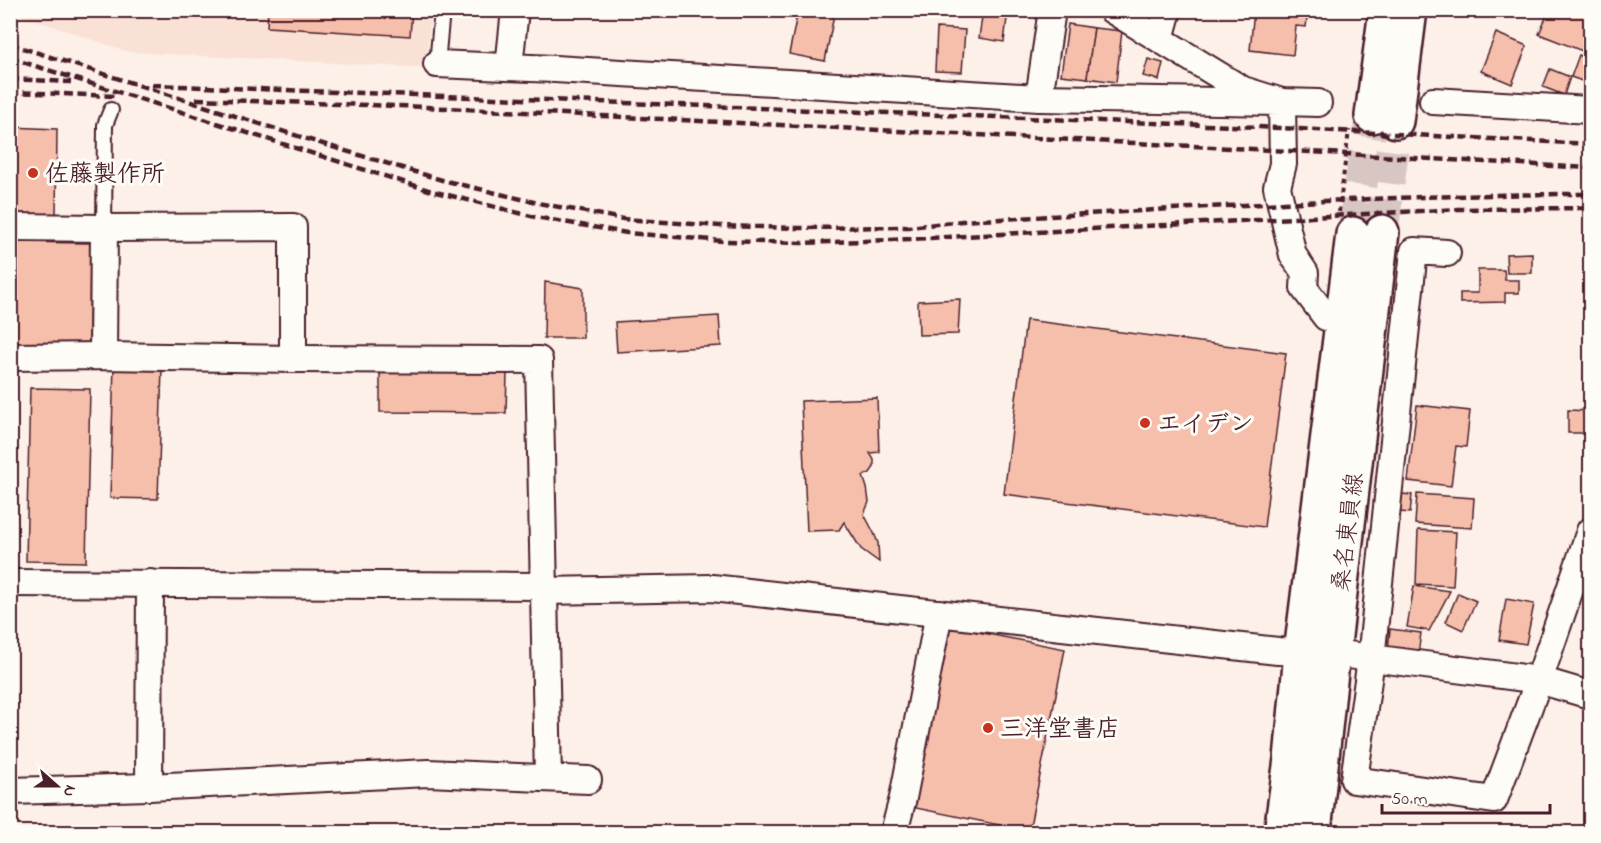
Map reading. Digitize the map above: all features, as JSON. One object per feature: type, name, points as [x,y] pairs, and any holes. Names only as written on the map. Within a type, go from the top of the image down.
[{"type":"main road","points":[[1386,10],[1384,118],[1410,10]]},
{"type":"main road","name":"桑名東員線","points":[[1314,832],[1317,653],[1368,233]]},
{"type":"main road","name":"桑名東員線","points":[[1281,832],[1291,759],[1317,653]]},
{"type":"street","points":[[509,67],[514,10]]},
{"type":"street","points":[[1039,98],[1052,10]]},
{"type":"street","points":[[1112,10],[1244,90],[1282,102]]},
{"type":"street","points":[[1160,39],[1168,10]]},
{"type":"street","points":[[437,64],[1039,98],[1318,103]]},
{"type":"street","points":[[1433,101],[1590,110]]},
{"type":"street","points":[[1282,102],[1283,164],[1277,187],[1293,255],[1305,273],[1304,288],[1326,317]]},
{"type":"street","points":[[10,227],[292,227],[293,359]]},
{"type":"street","points":[[103,356],[104,228]]},
{"type":"street","points":[[1446,253],[1414,251],[1371,658],[1354,780],[1494,800],[1539,681],[1590,531]]},
{"type":"street","points":[[10,357],[539,360],[548,778]]},
{"type":"street","points":[[10,583],[712,588],[1371,658],[1539,681],[1590,695]]},
{"type":"street","points":[[150,583],[150,787]]},
{"type":"street","points":[[894,832],[903,798],[939,613]]},
{"type":"street","points":[[10,791],[150,787],[428,773],[588,780]]},
{"type":"lane","points":[[437,64],[442,10]]},
{"type":"lane","points":[[104,228],[105,125],[111,110]]},
{"type":"shaded area","points":[[12,11],[431,11],[426,68],[129,52]]},
{"type":"building","points":[[268,10],[412,10],[410,36],[267,27]]},
{"type":"building","points":[[798,10],[835,10],[825,61],[789,54]]},
{"type":"building","points":[[983,10],[1008,10],[1004,42],[979,38]]},
{"type":"building","points":[[1254,10],[1294,10],[1298,11],[1297,16],[1307,18],[1306,27],[1296,26],[1293,55],[1250,50]]},
{"type":"building","points":[[1549,10],[1583,10],[1590,13],[1590,54],[1539,34]]},
{"type":"building","points":[[1068,24],[1094,28],[1087,78],[1061,75]]},
{"type":"building","points":[[937,28],[965,30],[962,72],[935,71]]},
{"type":"building","points":[[1094,28],[1122,31],[1116,82],[1087,78]]},
{"type":"building","points":[[1496,33],[1527,46],[1512,84],[1481,71]]},
{"type":"building","points":[[1579,55],[1590,60],[1590,84],[1571,77]]},
{"type":"building","points":[[1148,59],[1163,63],[1159,80],[1143,76]]},
{"type":"building","points":[[1550,69],[1570,77],[1564,95],[1543,87]]},
{"type":"building","name":"佐藤製作所","points":[[10,127],[57,129],[56,217],[10,216]]},
{"type":"building","points":[[10,242],[90,243],[89,344],[10,343]]},
{"type":"building","points":[[1532,253],[1532,273],[1507,273],[1506,254]]},
{"type":"building","points":[[1478,270],[1504,270],[1505,280],[1519,280],[1519,293],[1505,293],[1505,302],[1460,303],[1460,293],[1478,293]]},
{"type":"building","points":[[545,282],[583,288],[583,338],[544,338]]},
{"type":"building","points":[[960,299],[958,334],[919,335],[918,301]]},
{"type":"building","points":[[719,316],[721,346],[617,352],[615,322]]},
{"type":"building","name":"エイデン","points":[[1026,320],[1286,353],[1264,527],[1004,494]]},
{"type":"building","points":[[114,365],[162,367],[158,499],[110,498]]},
{"type":"building","points":[[380,371],[507,372],[506,413],[380,412]]},
{"type":"building","points":[[30,388],[90,389],[86,562],[26,561]]},
{"type":"building","points":[[877,398],[879,452],[870,453],[874,460],[874,467],[870,473],[863,476],[869,502],[864,514],[878,543],[879,562],[861,549],[844,522],[839,530],[807,531],[801,401]]},
{"type":"building","points":[[1417,405],[1470,411],[1466,447],[1456,446],[1451,486],[1408,481]]},
{"type":"building","points":[[1568,410],[1590,411],[1590,433],[1568,433]]},
{"type":"building","points":[[1392,493],[1412,495],[1410,513],[1391,511]]},
{"type":"building","points":[[1417,494],[1474,498],[1472,528],[1415,524]]},
{"type":"building","points":[[1418,530],[1456,532],[1453,586],[1416,584]]},
{"type":"building","points":[[1414,586],[1450,591],[1429,631],[1407,627]]},
{"type":"building","points":[[1458,593],[1476,601],[1463,630],[1446,622]]},
{"type":"building","points":[[1506,599],[1534,604],[1526,644],[1499,640]]},
{"type":"building","name":"三洋堂書店","points":[[947,626],[1065,649],[1029,831],[911,807]]},
{"type":"building","points":[[1390,629],[1421,633],[1418,654],[1388,650]]},
{"type":"tunnel","points":[[1353,234],[1372,116]]},
{"type":"tunnel","points":[[1382,232],[1396,121]]},
{"type":"railway","points":[[10,44],[442,180],[538,203],[623,219],[720,226],[909,227],[962,221],[1276,203],[1590,194]]},
{"type":"railway","points":[[10,58],[432,191],[535,217],[627,233],[723,241],[802,243],[1458,209],[1590,208]]},
{"type":"railway","points":[[10,79],[71,82]]},
{"type":"railway","points":[[152,85],[1259,127],[1590,144]]},
{"type":"railway","points":[[10,92],[115,96]]},
{"type":"railway","points":[[196,99],[426,107],[1590,168]]},
{"type":"place","name":"佐藤製作所","points":[[33,173]]},
{"type":"place","name":"エイデン","points":[[1145,423]]},
{"type":"place","name":"三洋堂書店","points":[[988,728]]}]
